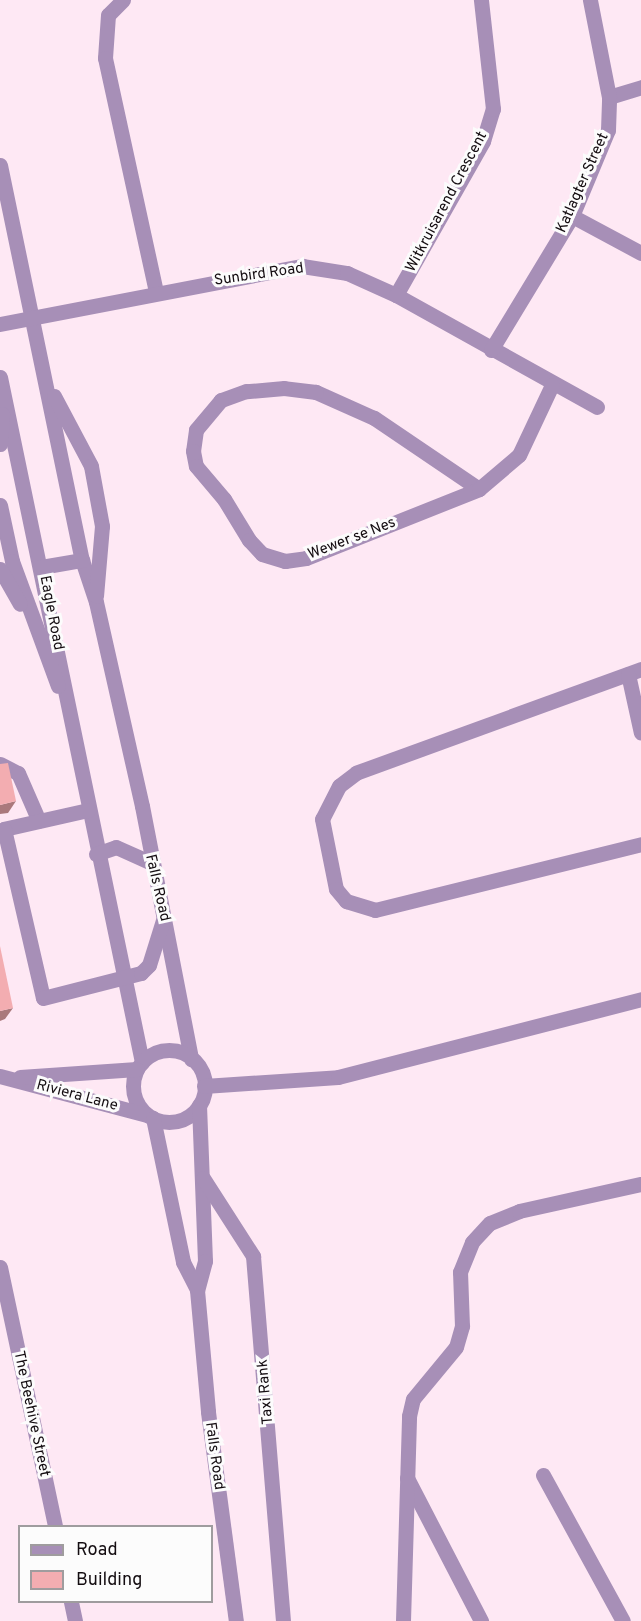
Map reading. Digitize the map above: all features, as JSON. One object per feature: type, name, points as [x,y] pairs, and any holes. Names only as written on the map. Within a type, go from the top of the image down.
[{"type":"street","points":[[123,0],[108,15],[105,58],[156,291]]},
{"type":"street","name":"Witkruisarend Crescent","points":[[396,296],[483,141],[493,109],[481,0]]},
{"type":"street","name":"Katlagter Street","points":[[491,350],[572,216],[608,130],[609,97],[590,0]]},
{"type":"street","points":[[609,97],[641,87]]},
{"type":"street","points":[[0,165],[34,316],[82,560],[96,602]]},
{"type":"street","points":[[572,216],[641,253]]},
{"type":"street","name":"Sunbird Road","points":[[0,324],[156,291],[302,266],[347,273],[396,296],[552,385],[597,407]]},
{"type":"street","name":"Eagle Road","points":[[0,377],[42,567],[75,734]]},
{"type":"street","points":[[47,383],[91,466],[102,526],[96,602]]},
{"type":"street","name":"Wewer se Nes","points":[[479,489],[374,418],[316,392],[284,388],[246,391],[221,400],[196,430],[193,452],[196,466],[225,499],[249,540],[262,554],[285,561],[306,558],[479,489],[519,454],[552,385]]},
{"type":"street","name":"Eagle Road","points":[[0,409],[3,393]]},
{"type":"street","name":"Eagle Road","points":[[0,444],[3,393]]},
{"type":"street","name":"Eagle Road","points":[[0,505],[12,561],[75,734]]},
{"type":"street","points":[[42,567],[82,560]]},
{"type":"street","name":"Eagle Road","points":[[0,569],[40,638]]},
{"type":"street","name":"Falls Road","points":[[96,602],[123,718],[191,1059],[198,1066],[204,1086],[199,1105],[205,1261],[197,1290],[208,1412],[236,1621]]},
{"type":"street","points":[[641,733],[634,671],[356,773],[339,786],[322,819],[336,889],[346,901],[375,910],[641,844]]},
{"type":"street","name":"Falls Road","points":[[75,734],[87,810],[140,1066],[133,1090],[150,1116],[183,1262],[197,1290]]},
{"type":"street","points":[[0,764],[18,773],[39,821]]},
{"type":"street","points":[[87,810],[4,829],[43,998],[141,974],[149,965],[164,917]]},
{"type":"street","points":[[96,854],[116,847],[150,862]]},
{"type":"street","points":[[204,1086],[338,1077],[641,999]]},
{"type":"street","points":[[140,1066],[161,1051],[182,1053],[191,1059]]},
{"type":"street","name":"Riviera Lane","points":[[4,1077],[140,1066]]},
{"type":"street","name":"Riviera Lane","points":[[4,1077],[150,1116]]},
{"type":"street","points":[[150,1116],[163,1122],[183,1119],[199,1105]]},
{"type":"street","name":"Taxi Rank","points":[[203,1178],[253,1256],[283,1621]]},
{"type":"street","points":[[403,1621],[406,1475],[413,1399],[456,1347],[462,1326],[460,1272],[472,1242],[490,1223],[519,1211],[641,1184]]},
{"type":"street","name":"The Beehive Street","points":[[0,1267],[55,1525]]},
{"type":"street","points":[[406,1475],[481,1621]]},
{"type":"street","points":[[543,1475],[623,1621]]},
{"type":"street","points":[[71,1603],[75,1621]]},
{"type":"building","points":[[8,763],[16,801],[0,805],[0,764]]},
{"type":"building","points":[[0,946],[13,1008],[0,1011]]}]
